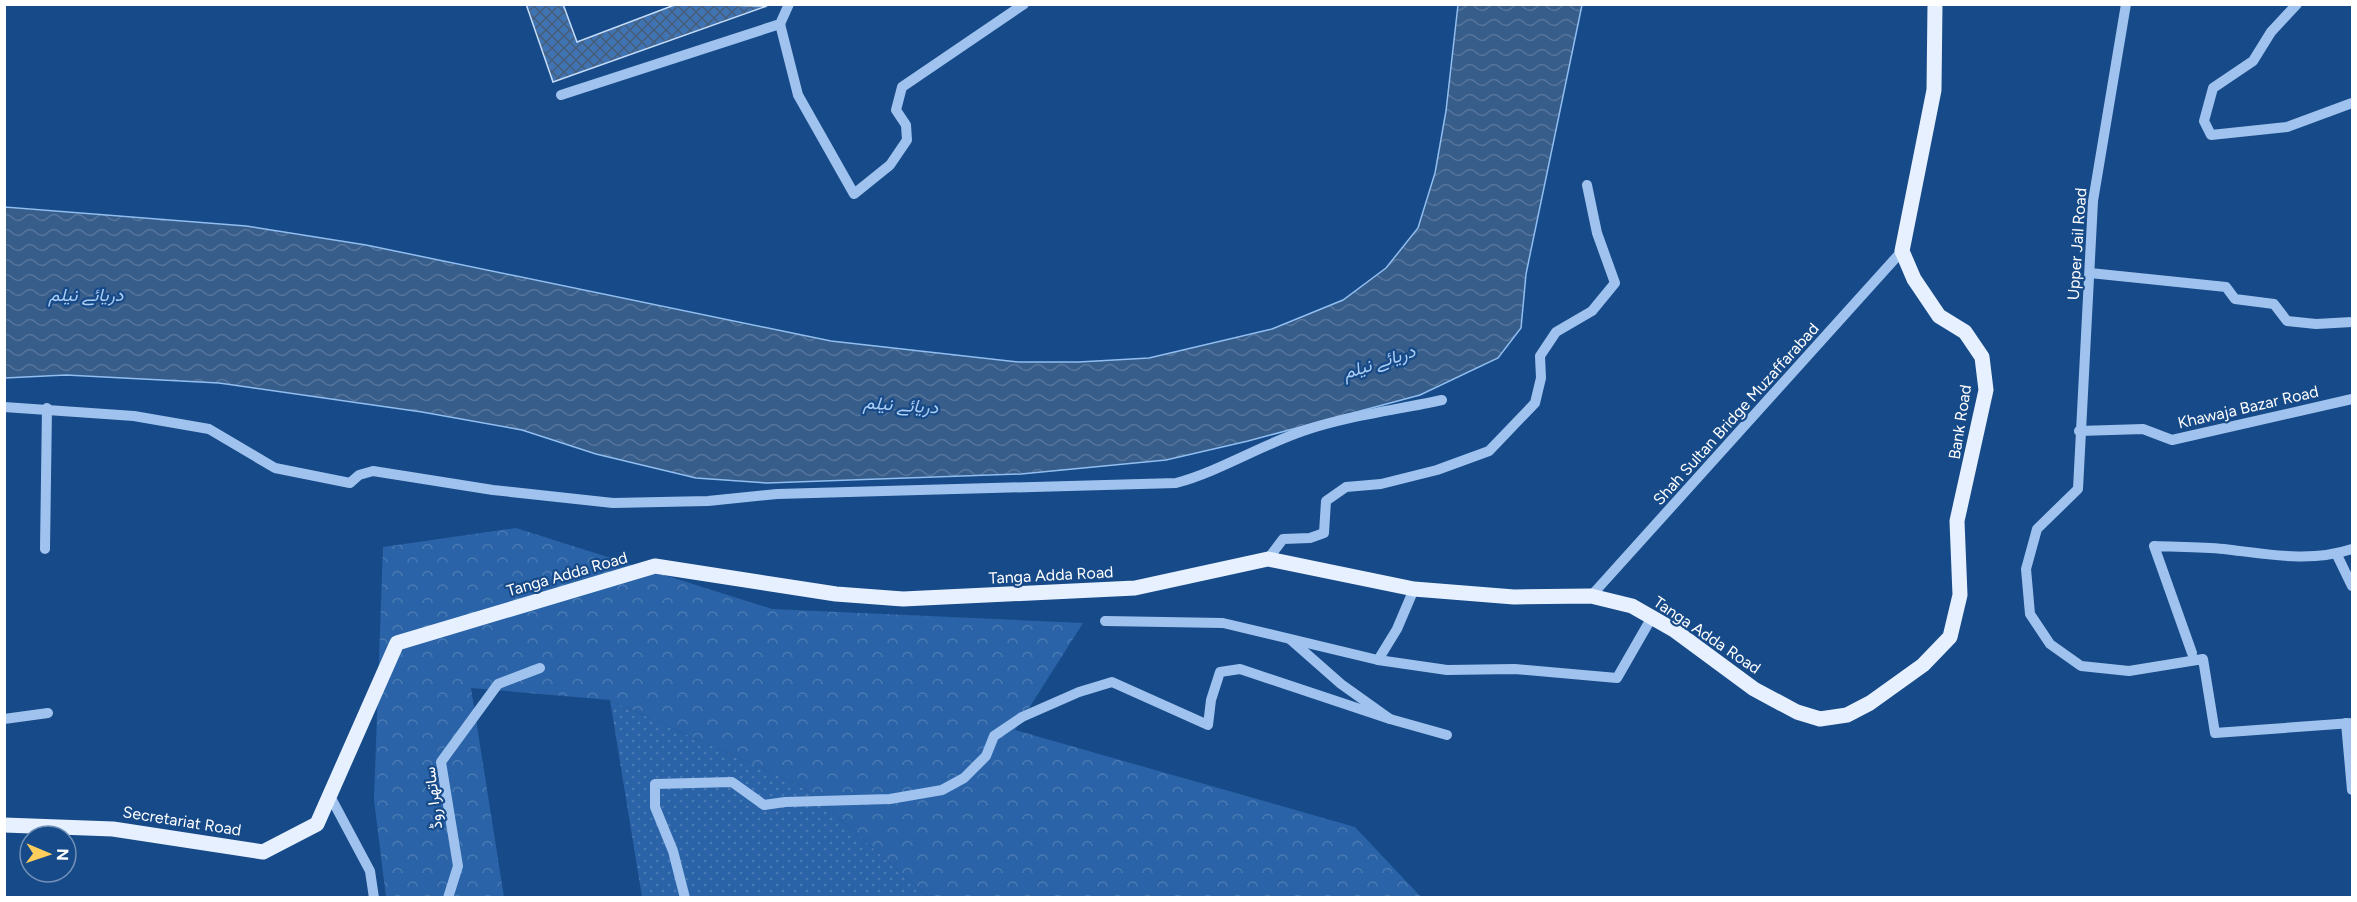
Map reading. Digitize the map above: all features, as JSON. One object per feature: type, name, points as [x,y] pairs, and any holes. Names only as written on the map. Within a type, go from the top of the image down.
[{"type":"main road","points":[[1902,251],[1934,90],[1935,4]]},
{"type":"main road","name":"Bank Road","points":[[1847,715],[1870,704],[1923,664],[1950,637],[1959,595],[1957,521],[1986,390],[1982,357],[1965,333],[1939,316],[1914,279],[1902,251]]},
{"type":"main road","name":"Tanga Adda Road","points":[[330,796],[397,642],[655,566],[836,594],[903,599],[1135,588],[1268,559],[1414,589],[1514,597],[1591,596],[1632,606],[1652,617],[1674,630],[1754,689],[1797,712],[1820,719],[1847,715]]},
{"type":"main road","name":"Secretariat Road","points":[[4,825],[113,829],[263,852],[317,824],[330,796]]},
{"type":"street","points":[[789,4],[780,24],[798,94],[854,194],[890,165],[907,140],[906,125],[896,110],[902,87],[1024,4]]},
{"type":"street","name":"Upper Jail Road","points":[[2126,4],[2093,201],[2078,489],[2037,529],[2026,569],[2030,614],[2050,644],[2081,666],[2129,671],[2203,659],[2215,733],[2349,723]]},
{"type":"street","points":[[2297,4],[2271,32],[2253,61],[2213,88],[2204,121],[2211,135],[2287,127],[2352,103]]},
{"type":"street","points":[[561,94],[780,24]]},
{"type":"street","points":[[1268,559],[1283,539],[1310,538],[1324,533],[1326,501],[1346,488],[1381,484],[1437,470],[1490,451],[1535,403],[1541,378],[1540,356],[1545,348],[1556,332],[1592,311],[1615,283],[1598,233],[1587,185]]},
{"type":"street","name":"Shah Sultan Bridge Muzaffarabad","points":[[1591,596],[1902,251]]},
{"type":"street","points":[[2090,273],[2226,287],[2235,298],[2274,304],[2287,321],[2316,324],[2352,322]]},
{"type":"street","name":"Khawaja Bazar Road","points":[[2080,431],[2143,429],[2172,440],[2352,399]]},
{"type":"street","points":[[4,407],[47,408],[134,416],[208,429],[275,468],[350,483],[359,475],[373,471],[493,490],[613,503],[708,501],[777,494],[1176,483],[1204,475],[1256,448],[1305,430],[1442,400]]},
{"type":"street","points":[[45,549],[47,408]]},
{"type":"street","points":[[2192,653],[2154,546],[2222,549],[2286,557],[2337,555],[2352,549]]},
{"type":"street","points":[[2337,555],[2352,586]]},
{"type":"street","points":[[1378,660],[1397,629],[1414,589]]},
{"type":"street","points":[[1105,621],[1223,623],[1378,660],[1447,670],[1515,669],[1617,678],[1652,617]]},
{"type":"street","points":[[1289,637],[1341,684],[1390,719]]},
{"type":"street","name":"ساتھرا روڈ","points":[[448,897],[458,866],[441,762],[498,684],[540,668]]},
{"type":"street","points":[[685,897],[673,851],[655,807],[655,784],[732,782],[764,805],[785,802],[890,799],[942,790],[964,778],[986,756],[994,736],[1022,717],[1079,692],[1112,682],[1208,725],[1211,700],[1220,672],[1240,669],[1390,719],[1447,735]]},
{"type":"street","points":[[4,719],[48,713]]},
{"type":"street","points":[[2349,723],[2352,790]]},
{"type":"street","points":[[330,796],[370,871],[374,897]]},
{"type":"green space","points":[[516,528],[772,609],[1083,623],[1015,730],[1355,827],[1421,897],[929,897],[803,787],[610,700],[471,688],[504,897],[386,897],[374,800],[383,547]]},
{"type":"green space","points":[[610,700],[803,787],[929,897],[642,897]]},
{"type":"water","name":"دریائے نیلم","points":[[1458,5],[1582,5],[1526,274],[1521,328],[1498,358],[1420,395],[1248,441],[1166,460],[1021,474],[767,483],[696,478],[596,454],[522,430],[422,412],[219,383],[66,375],[5,378],[5,207],[246,226],[366,245],[831,341],[1019,362],[1079,362],[1149,358],[1272,329],[1343,300],[1386,268],[1418,228],[1435,173],[1446,111]]},
{"type":"building","points":[[526,4],[563,4],[577,42],[677,4],[767,6],[553,82]]}]
